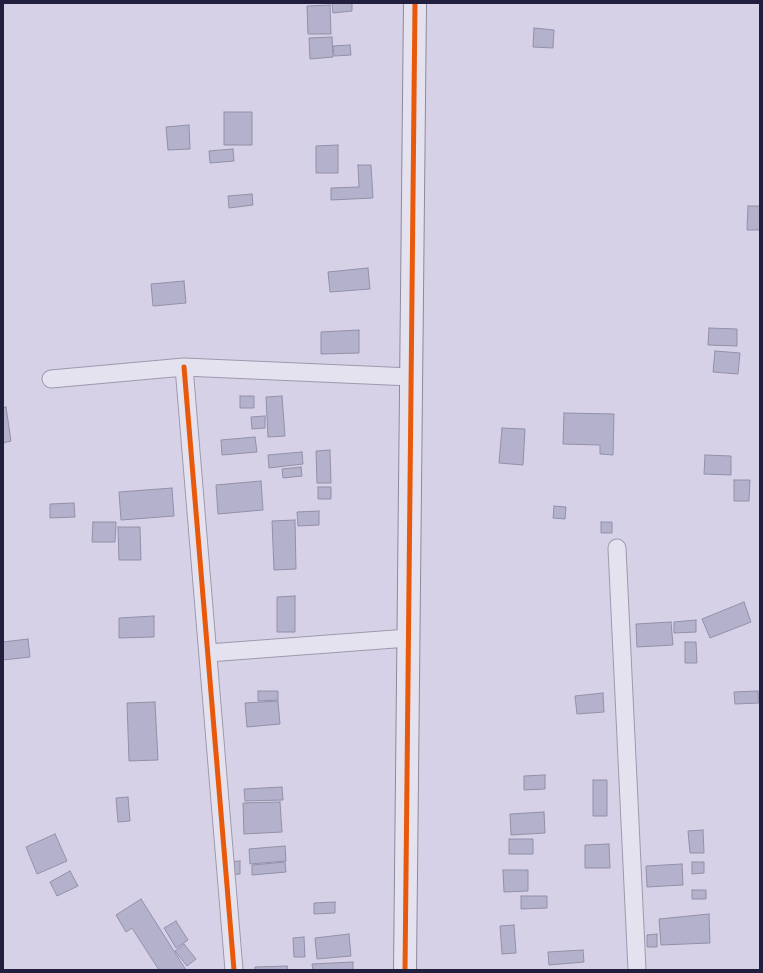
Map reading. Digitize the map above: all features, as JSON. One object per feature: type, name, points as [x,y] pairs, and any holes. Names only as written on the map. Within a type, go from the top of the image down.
[{"type":"street","points":[[405,970],[415,3]]},
{"type":"street","points":[[52,379],[184,367],[411,377]]},
{"type":"street","points":[[184,367],[234,970]]},
{"type":"street","points":[[617,548],[637,970]]},
{"type":"street","points":[[208,654],[408,638]]},
{"type":"building","points":[[332,3],[352,3],[352,11],[333,13]]},
{"type":"building","points":[[330,5],[331,34],[308,34],[307,6]]},
{"type":"building","points":[[534,28],[554,30],[553,48],[533,47]]},
{"type":"building","points":[[332,37],[333,57],[310,59],[309,38]]},
{"type":"building","points":[[350,45],[351,55],[334,56],[333,46]]},
{"type":"building","points":[[224,112],[252,112],[252,145],[224,145]]},
{"type":"building","points":[[189,125],[190,149],[168,150],[166,127]]},
{"type":"building","points":[[338,145],[338,173],[316,173],[316,146]]},
{"type":"building","points":[[233,149],[234,161],[210,163],[209,151]]},
{"type":"building","points":[[358,165],[371,165],[373,198],[331,200],[331,188],[359,187]]},
{"type":"building","points":[[252,194],[253,205],[229,208],[228,196]]},
{"type":"building","points":[[748,206],[760,206],[760,230],[747,230]]},
{"type":"building","points":[[368,268],[370,289],[330,292],[328,272]]},
{"type":"building","points":[[184,281],[186,303],[153,306],[151,284]]},
{"type":"building","points":[[709,328],[737,329],[737,346],[708,345]]},
{"type":"building","points":[[359,330],[359,353],[321,354],[321,332]]},
{"type":"building","points":[[715,351],[740,353],[738,374],[713,372]]},
{"type":"building","points":[[240,396],[254,396],[254,408],[240,408]]},
{"type":"building","points":[[282,396],[285,436],[268,437],[266,397]]},
{"type":"building","points":[[6,407],[11,441],[3,443],[3,408]]},
{"type":"building","points":[[564,413],[614,414],[613,455],[600,454],[600,445],[563,444]]},
{"type":"building","points":[[265,416],[265,428],[252,429],[251,417]]},
{"type":"building","points":[[502,428],[525,429],[523,465],[499,463]]},
{"type":"building","points":[[255,437],[257,452],[222,455],[221,440]]},
{"type":"building","points":[[330,450],[331,483],[317,483],[316,451]]},
{"type":"building","points":[[302,452],[303,464],[269,468],[268,455]]},
{"type":"building","points":[[705,455],[731,456],[731,475],[704,474]]},
{"type":"building","points":[[301,467],[302,476],[283,478],[282,469]]},
{"type":"building","points":[[734,480],[750,480],[749,501],[734,501]]},
{"type":"building","points":[[261,481],[263,510],[218,514],[216,485]]},
{"type":"building","points":[[318,487],[331,487],[331,499],[318,499]]},
{"type":"building","points":[[172,488],[174,516],[121,520],[119,492]]},
{"type":"building","points":[[74,503],[75,517],[50,518],[50,504]]},
{"type":"building","points":[[554,506],[566,507],[565,519],[553,518]]},
{"type":"building","points":[[319,511],[319,525],[298,526],[297,512]]},
{"type":"building","points":[[295,520],[296,569],[274,570],[272,521]]},
{"type":"building","points":[[93,522],[116,522],[115,542],[92,542]]},
{"type":"building","points":[[601,522],[612,522],[612,533],[601,533]]},
{"type":"building","points":[[118,527],[140,527],[141,560],[119,560]]},
{"type":"building","points":[[295,596],[295,632],[277,632],[277,597]]},
{"type":"building","points":[[744,602],[751,622],[710,638],[702,619]]},
{"type":"building","points":[[154,616],[154,637],[119,638],[119,618]]},
{"type":"building","points":[[696,620],[696,632],[674,633],[674,622]]},
{"type":"building","points":[[671,622],[673,645],[637,647],[636,624]]},
{"type":"building","points":[[28,639],[30,657],[3,660],[3,642]]},
{"type":"building","points":[[685,642],[696,642],[697,663],[685,663]]},
{"type":"building","points":[[258,691],[278,691],[278,700],[258,701]]},
{"type":"building","points":[[758,691],[759,703],[735,704],[734,692]]},
{"type":"building","points":[[603,693],[604,712],[577,714],[575,696]]},
{"type":"building","points":[[278,701],[280,724],[247,727],[245,703]]},
{"type":"building","points":[[155,702],[158,760],[129,761],[127,703]]},
{"type":"building","points":[[545,775],[545,789],[524,790],[524,776]]},
{"type":"building","points":[[593,780],[607,780],[607,816],[593,816]]},
{"type":"building","points":[[282,787],[283,800],[245,801],[244,789]]},
{"type":"building","points":[[128,797],[130,821],[118,822],[116,798]]},
{"type":"building","points":[[280,802],[282,832],[244,834],[243,803]]},
{"type":"building","points":[[544,812],[545,833],[511,835],[510,814]]},
{"type":"building","points":[[703,830],[704,853],[690,853],[688,831]]},
{"type":"building","points":[[55,834],[67,861],[37,874],[26,847]]},
{"type":"building","points":[[509,839],[533,839],[533,854],[509,854]]},
{"type":"building","points":[[609,844],[610,868],[585,868],[585,845]]},
{"type":"building","points":[[285,846],[286,861],[250,864],[249,849]]},
{"type":"building","points":[[240,861],[240,874],[227,875],[226,862]]},
{"type":"building","points":[[285,862],[286,872],[252,875],[252,865]]},
{"type":"building","points":[[692,862],[704,862],[704,873],[692,874]]},
{"type":"building","points":[[682,864],[683,885],[647,887],[646,866]]},
{"type":"building","points":[[503,870],[528,870],[528,891],[504,892]]},
{"type":"building","points":[[70,871],[78,886],[57,896],[50,882]]},
{"type":"building","points":[[692,890],[706,890],[706,899],[692,899]]},
{"type":"building","points":[[521,896],[547,896],[547,908],[521,909]]},
{"type":"building","points":[[141,899],[186,970],[159,970],[132,928],[126,932],[116,915]]},
{"type":"building","points":[[335,902],[335,913],[314,914],[314,903]]},
{"type":"building","points":[[709,914],[710,943],[661,945],[659,919]]},
{"type":"building","points":[[176,921],[188,940],[176,948],[164,928]]},
{"type":"building","points":[[514,925],[516,953],[502,954],[500,926]]},
{"type":"building","points":[[349,934],[351,956],[317,959],[315,938]]},
{"type":"building","points":[[657,934],[657,947],[647,947],[647,935]]},
{"type":"building","points":[[304,937],[305,957],[294,957],[293,938]]},
{"type":"building","points":[[184,944],[196,959],[187,966],[175,951]]},
{"type":"building","points":[[583,950],[584,962],[549,965],[548,952]]},
{"type":"building","points":[[353,962],[353,970],[313,970],[312,964]]},
{"type":"building","points":[[287,966],[288,970],[255,970],[255,967]]},
{"type":"cycle path","points":[[405,970],[415,3]]},
{"type":"cycle path","points":[[184,367],[234,970]]}]
